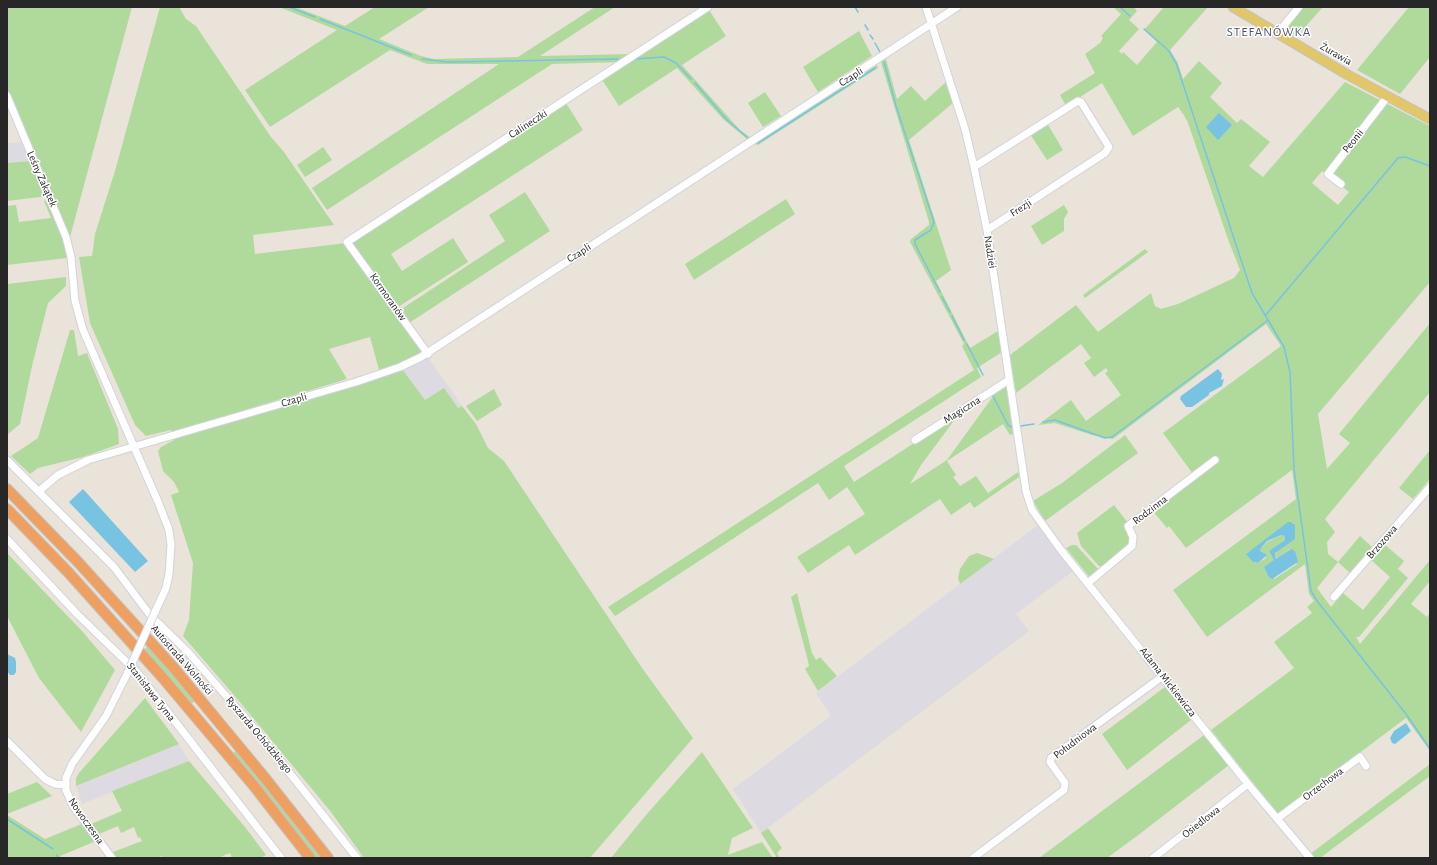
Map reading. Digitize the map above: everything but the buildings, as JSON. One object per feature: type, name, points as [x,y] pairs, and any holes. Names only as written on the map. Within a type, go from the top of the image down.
[{"type":"highway","name":"Autostrada Wolności","points":[[7,489],[78,562],[174,668],[265,778],[328,858]]},
{"type":"highway","points":[[7,509],[78,584],[162,677],[254,786],[310,858]]},
{"type":"main road","name":"Żurawia","points":[[1233,7],[1276,34],[1430,118]]},
{"type":"street","name":"Calineczki","points":[[347,242],[708,7]]},
{"type":"street","name":"Nadziei","points":[[926,7],[965,129],[974,167],[987,230],[1029,504]]},
{"type":"street","name":"Czapli","points":[[39,491],[69,468],[88,460],[356,382],[400,367],[428,354],[580,252],[957,7]]},
{"type":"street","points":[[1276,34],[1299,7]]},
{"type":"street","name":"Leśny Zakątek","points":[[7,96],[61,223],[72,264],[75,301],[82,330],[165,517],[171,545],[170,574],[155,612],[106,716],[72,764],[66,778],[66,785]]},
{"type":"street","name":"Peonii","points":[[1341,184],[1328,174],[1388,96]]},
{"type":"street","name":"Frezji","points":[[974,167],[1079,101],[1109,147],[1105,153],[987,230]]},
{"type":"street","name":"Kormoranów","points":[[347,242],[428,354]]},
{"type":"street","name":"Magiczna","points":[[915,440],[1009,380]]},
{"type":"street","name":"Ryszarda Ochódzkiego","points":[[7,460],[114,567],[150,615],[188,652],[254,728],[357,858]]},
{"type":"street","name":"Rodzinna","points":[[1088,583],[1132,546],[1132,537],[1128,526],[1215,460]]},
{"type":"street","name":"Brzozowa","points":[[1334,597],[1430,487]]},
{"type":"street","name":"Adama Mickiewicza","points":[[1029,504],[1035,516],[1049,535],[1248,784],[1310,858]]},
{"type":"street","name":"Stanisława Tyma","points":[[7,539],[78,615],[136,671],[281,858]]},
{"type":"street","name":"Południowa","points":[[973,858],[1064,790],[1065,783],[1050,762],[1051,758],[1163,676]]},
{"type":"street","name":"Nowoczesna","points":[[7,741],[45,779],[54,784],[66,785],[68,798],[73,806],[112,858]]},
{"type":"street","name":"Orzechowa","points":[[1278,818],[1360,757],[1366,766]]},
{"type":"street","name":"Osiedlowa","points":[[1152,858],[1248,784]]},
{"type":"shaded area","points":[[22,142],[31,161],[7,163],[7,143]]},
{"type":"shaded area","points":[[428,357],[462,406],[439,420],[403,370]]},
{"type":"shaded area","points":[[1038,525],[1073,571],[1016,614],[1029,631],[761,833],[733,789],[831,716],[816,693]]},
{"type":"shaded area","points":[[179,744],[189,761],[82,804],[76,786]]},
{"type":"green space","points":[[7,7],[132,7],[70,237],[68,237],[39,170],[7,88]]},
{"type":"green space","points":[[160,7],[179,7],[186,19],[196,26],[271,137],[284,152],[334,225],[253,235],[255,254],[346,243],[424,351],[400,365],[379,370],[370,337],[329,349],[347,379],[172,432],[171,430],[146,436],[135,425],[90,323],[79,257],[92,256],[95,234],[115,171]]},
{"type":"green space","points":[[279,7],[295,7],[345,26],[375,7],[429,7],[379,39],[421,56],[434,59],[518,57],[595,7],[615,7],[540,56],[633,54],[621,62],[552,64],[327,210],[312,188],[499,64],[427,64],[390,50],[270,127],[245,90],[337,30]]},
{"type":"green space","points":[[1113,7],[1134,7],[1137,11],[1129,20],[1139,29],[1119,51],[1122,54],[1123,52],[1137,65],[1157,42],[1144,30],[1164,7],[1208,7],[1170,50],[1178,63],[1183,79],[1199,61],[1222,83],[1210,97],[1237,123],[1241,119],[1270,142],[1249,166],[1263,177],[1345,82],[1430,126],[1430,282],[1318,414],[1327,469],[1350,443],[1339,434],[1430,323],[1430,392],[1325,519],[1335,532],[1327,542],[1328,554],[1338,562],[1317,588],[1331,607],[1343,593],[1363,610],[1390,577],[1371,560],[1384,544],[1404,561],[1398,569],[1408,578],[1359,637],[1356,637],[1360,644],[1430,560],[1430,581],[1411,604],[1427,617],[1430,613],[1430,751],[1406,718],[1278,814],[1211,730],[1294,668],[1274,642],[1312,613],[1307,607],[1314,601],[1309,594],[1305,564],[1207,637],[1173,590],[1296,499],[1292,470],[1186,548],[1169,526],[1167,528],[1152,510],[1193,474],[1163,433],[1281,346],[1266,324],[1113,439],[1092,435],[1055,423],[1038,425],[1071,400],[1086,421],[1121,395],[1105,373],[1108,371],[1106,368],[1094,377],[1084,363],[1091,358],[1081,344],[1016,393],[1010,355],[1076,305],[1098,332],[1151,293],[1155,306],[1161,309],[1178,304],[1234,278],[1240,270],[1188,123],[1178,107],[1133,136],[1102,83],[1066,106],[1060,95],[1095,73],[1085,54],[1100,43],[1103,38],[1101,36],[1121,14]],"holes":[[[1322,171],[1349,192],[1338,205],[1312,183]],[[1293,523],[1295,528],[1275,554],[1277,559],[1290,549],[1297,564],[1274,579],[1274,559],[1269,551],[1285,540],[1285,536],[1281,535],[1267,542],[1260,551],[1264,553],[1266,558],[1258,563],[1255,563],[1247,553]]]},
{"type":"green space","points":[[1302,7],[1323,7],[1297,36],[1283,28]]},
{"type":"green space","points":[[1409,7],[1430,7],[1430,57],[1400,94],[1357,70]]},
{"type":"green space","points":[[709,10],[726,36],[682,65],[740,130],[751,138],[748,140],[723,119],[677,68],[619,106],[601,78]]},
{"type":"green space","points":[[859,31],[872,56],[818,92],[803,67]]},
{"type":"green space","points":[[886,59],[897,99],[911,86],[925,101],[946,82],[953,103],[909,140],[951,270],[936,281],[970,348],[998,331],[1002,352],[977,368],[981,377],[844,466],[854,482],[959,414],[921,465],[910,484],[947,460],[999,388],[1006,384],[1013,434],[1010,435],[1003,424],[947,461],[956,475],[953,477],[960,486],[976,476],[988,493],[1018,472],[1019,477],[974,508],[970,502],[951,515],[940,499],[855,555],[849,545],[808,573],[797,557],[865,514],[847,487],[829,500],[818,483],[615,616],[608,607],[974,370],[962,346],[964,344],[910,242],[911,239],[929,225],[929,222],[881,62]]},
{"type":"green space","points":[[877,65],[878,68],[758,145],[755,144]]},
{"type":"green space","points":[[765,92],[781,116],[763,127],[748,103]]},
{"type":"green space","points":[[566,103],[583,130],[391,254],[402,271],[453,238],[468,262],[398,307],[352,242]]},
{"type":"green space","points":[[1047,123],[1063,150],[1047,160],[1030,134]]},
{"type":"green space","points":[[323,147],[332,160],[305,177],[297,165]]},
{"type":"green space","points":[[31,161],[48,196],[7,201],[7,163]]},
{"type":"green space","points":[[525,192],[550,231],[409,323],[400,310],[505,241],[489,215]]},
{"type":"green space","points":[[786,199],[795,214],[694,280],[685,264]]},
{"type":"green space","points":[[49,200],[64,238],[67,258],[7,265],[7,206],[16,205],[19,222],[51,218],[44,201]]},
{"type":"green space","points":[[1064,205],[1068,212],[1064,219],[1064,231],[1042,245],[1031,226]]},
{"type":"green space","points":[[1145,249],[1148,252],[1085,298],[1083,295]]},
{"type":"green space","points":[[66,277],[66,286],[48,303],[32,366],[20,424],[7,435],[7,284]]},
{"type":"green space","points":[[70,330],[74,330],[78,356],[87,353],[118,429],[119,444],[83,457],[38,468],[30,474],[11,456],[38,438]]},
{"type":"green space","points":[[403,370],[425,400],[444,388],[458,408],[462,406],[476,424],[488,448],[504,461],[642,668],[693,738],[590,858],[364,858],[331,812],[183,636],[189,620],[193,563],[171,495],[179,492],[174,482],[163,471],[158,451],[161,447],[174,440],[174,438]]},
{"type":"green space","points":[[494,389],[502,405],[477,421],[466,406]]},
{"type":"green space","points":[[1125,435],[1138,453],[1045,521],[1033,501],[1062,483]]},
{"type":"green space","points":[[1430,450],[1430,479],[1413,499],[1399,488]]},
{"type":"green space","points":[[1114,505],[1128,523],[1131,544],[1105,566],[1099,566],[1081,546],[1077,533]]},
{"type":"green space","points":[[1360,536],[1372,547],[1350,573],[1338,562]]},
{"type":"green space","points":[[1076,545],[1098,569],[1091,579],[1066,548]]},
{"type":"green space","points":[[7,553],[82,631],[115,670],[81,732],[39,678],[7,616]]},
{"type":"green space","points":[[977,553],[994,559],[960,584],[958,578],[960,569],[969,556]]},
{"type":"green space","points":[[797,593],[812,653],[816,660],[820,657],[837,676],[818,691],[805,669],[809,666],[791,597]]},
{"type":"green space","points":[[148,644],[197,699],[190,705],[144,652]]},
{"type":"green space","points":[[1165,687],[1191,720],[1127,770],[1102,734]]},
{"type":"green space","points":[[145,698],[179,744],[76,786],[76,778],[79,773]]},
{"type":"green space","points":[[1204,735],[1229,765],[1137,836],[1107,858],[1039,858]]},
{"type":"green space","points":[[238,749],[324,858],[314,858],[232,754]]},
{"type":"green space","points":[[702,752],[753,828],[732,838],[728,855],[762,842],[773,858],[611,858],[646,815]]},
{"type":"green space","points":[[189,761],[245,827],[266,855],[260,858],[232,858],[230,853],[218,858],[163,858],[162,856],[157,858],[117,858],[113,852],[142,841],[140,837],[138,838],[134,827],[121,833],[118,826],[99,834],[91,824],[122,811],[112,791]]},
{"type":"green space","points":[[1430,764],[1430,776],[1320,858],[1314,858],[1310,854]]},
{"type":"green space","points":[[37,782],[52,796],[7,814],[7,794]]},
{"type":"green space","points":[[7,815],[45,839],[84,823],[96,841],[60,856],[61,858],[7,858]]},
{"type":"green space","points":[[768,828],[782,848],[777,853],[780,858],[777,858],[761,833]]},
{"type":"water","points":[[1219,113],[1232,125],[1218,140],[1206,127]]},
{"type":"water","points":[[1218,369],[1222,374],[1221,380],[1224,379],[1222,386],[1209,393],[1209,395],[1192,407],[1186,407],[1180,399],[1181,396]]},
{"type":"water","points":[[83,489],[148,561],[135,572],[69,502]]},
{"type":"water","points":[[1288,522],[1295,525],[1295,539],[1275,553],[1276,559],[1291,549],[1295,551],[1298,562],[1272,579],[1269,577],[1264,567],[1274,560],[1269,551],[1285,540],[1285,536],[1281,535],[1267,541],[1260,551],[1266,554],[1266,556],[1258,563],[1253,562],[1246,554]]},
{"type":"water","points":[[7,654],[15,658],[16,672],[14,675],[10,675],[7,671]]},
{"type":"water","points":[[1406,723],[1411,731],[1395,744],[1392,743],[1390,738],[1394,731]]},
{"type":"waterway","points":[[289,7],[315,17]]},
{"type":"waterway","points":[[855,7],[858,12]]},
{"type":"waterway","points":[[1120,7],[1130,16]]},
{"type":"waterway","points":[[320,19],[411,55]]},
{"type":"waterway","points":[[865,25],[868,30]]},
{"type":"waterway","points":[[1144,29],[1169,51],[1176,63],[1252,293],[1284,347],[1290,372],[1294,469],[1311,591],[1317,601],[1406,714],[1430,749]]},
{"type":"waterway","points":[[870,35],[873,39]]},
{"type":"waterway","points":[[875,43],[880,52]]},
{"type":"waterway","points":[[634,59],[664,57],[676,63],[691,79]]},
{"type":"waterway","points":[[422,59],[447,62],[618,59]]},
{"type":"waterway","points":[[884,62],[896,106],[934,222],[931,230],[915,240],[915,244],[940,292]]},
{"type":"waterway","points":[[758,143],[875,68]]},
{"type":"waterway","points":[[695,83],[727,120],[747,137]]},
{"type":"waterway","points":[[1265,316],[1398,158],[1405,157],[1430,166]]},
{"type":"waterway","points":[[942,297],[950,312]]},
{"type":"waterway","points":[[952,316],[964,340]]},
{"type":"waterway","points":[[1043,422],[1055,420],[1105,438],[1112,437],[1267,321]]},
{"type":"waterway","points":[[967,344],[983,375]]},
{"type":"waterway","points":[[992,394],[1008,425],[1012,427]]},
{"type":"waterway","points":[[1020,426],[1034,424]]},
{"type":"waterway","points":[[7,819],[53,849]]},
{"type":"district","name":"STEFANÓWKA","points":[[1269,32]]}]
